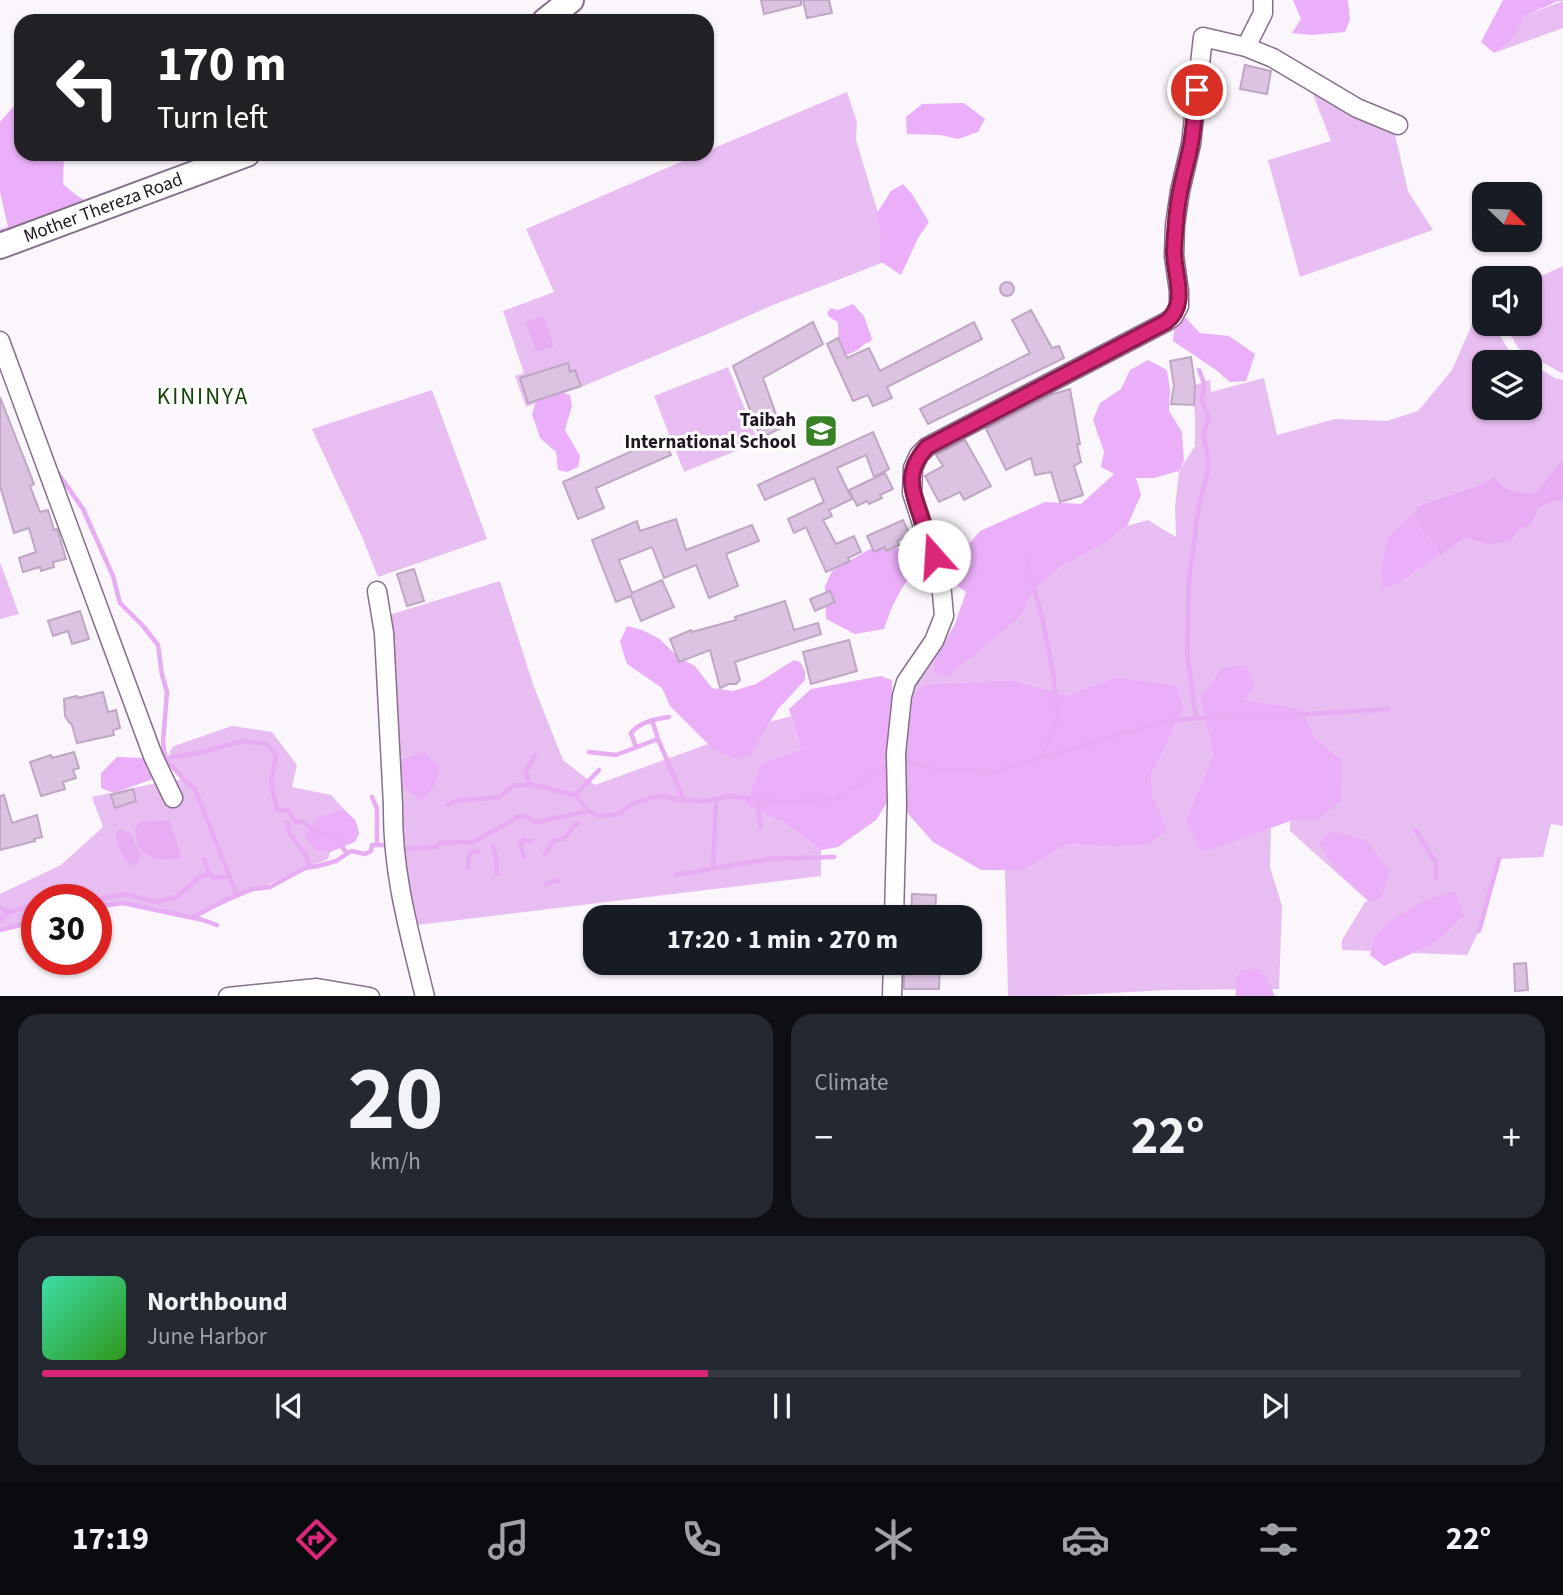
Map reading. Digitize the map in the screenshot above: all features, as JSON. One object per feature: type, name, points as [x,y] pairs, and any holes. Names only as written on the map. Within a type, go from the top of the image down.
[{"type":"street","points":[[554,14],[571,0]]},
{"type":"street","points":[[1247,47],[1263,13],[1263,0]]},
{"type":"street","points":[[894,905],[896,753],[902,696],[906,682],[934,641],[944,616],[941,582],[912,493],[913,468],[919,455],[927,447],[956,430],[1173,317],[1179,306],[1174,256],[1175,225],[1191,144],[1203,37],[1247,47],[1273,58],[1357,108],[1398,125]]},
{"type":"street","name":"Mother Thereza Road","points":[[0,246],[228,161]]},
{"type":"street","points":[[0,341],[124,679],[153,755],[173,798]]},
{"type":"street","points":[[376,591],[384,633],[394,851],[399,889],[425,996]]},
{"type":"street","points":[[891,996],[892,975]]},
{"type":"street","points":[[228,996],[317,988],[370,996]]},
{"type":"shaded area","points":[[1293,0],[1348,0],[1350,20],[1345,32],[1312,35],[1292,33],[1301,19]]},
{"type":"shaded area","points":[[1503,0],[1563,1],[1524,16],[1513,39],[1494,53],[1481,42]]},
{"type":"shaded area","points":[[1563,1],[1563,28],[1494,53],[1513,39],[1523,16]]},
{"type":"shaded area","points":[[1311,89],[1394,130],[1408,191],[1433,230],[1300,277],[1268,160],[1331,141]]},
{"type":"shaded area","points":[[847,92],[857,122],[856,140],[892,259],[526,407],[515,376],[524,373],[503,311],[554,292],[526,229],[683,161],[714,161],[714,148]]},
{"type":"shaded area","points":[[964,103],[985,119],[978,132],[958,139],[940,135],[907,134],[906,117],[922,104]]},
{"type":"shaded area","points":[[14,108],[14,161],[64,161],[63,184],[89,203],[0,247],[0,229],[8,227],[0,192],[0,122]]},
{"type":"shaded area","points":[[903,184],[929,222],[918,238],[901,275],[880,261],[881,236],[877,213],[891,191]]},
{"type":"shaded area","points":[[1563,266],[1563,374],[1542,362],[1542,350],[1521,350],[1512,336],[1542,336],[1542,276]]},
{"type":"shaded area","points":[[853,304],[864,316],[872,339],[844,356],[839,353],[838,322],[827,313],[831,308],[838,310]]},
{"type":"shaded area","points":[[543,316],[554,346],[537,352],[526,322]]},
{"type":"shaded area","points":[[1185,317],[1200,333],[1229,336],[1255,354],[1246,381],[1230,382],[1173,341],[1175,321]]},
{"type":"shaded area","points":[[1472,324],[1472,336],[1500,336],[1509,350],[1472,350],[1472,420],[1542,420],[1542,370],[1563,380],[1563,458],[1535,495],[1508,488],[1495,476],[1477,486],[1420,505],[1413,514],[1399,583],[1465,538],[1488,545],[1530,524],[1539,508],[1558,500],[1563,503],[1563,826],[1551,824],[1543,857],[1499,859],[1479,931],[1467,955],[1412,953],[1437,942],[1463,917],[1456,891],[1373,939],[1371,951],[1342,950],[1342,940],[1368,901],[1290,831],[1290,821],[1342,760],[1314,736],[1303,709],[1200,697],[1213,755],[1185,821],[1203,851],[1271,827],[1270,867],[1282,906],[1279,989],[1008,996],[1005,870],[1024,870],[1068,844],[1114,847],[1146,845],[1153,798],[1151,776],[1184,707],[1177,685],[1117,677],[1067,695],[1013,680],[926,684],[908,699],[929,662],[934,660],[934,672],[1021,616],[1034,590],[1061,567],[1102,545],[1127,526],[1148,520],[1176,537],[1175,508],[1179,471],[1195,446],[1195,385],[1210,380],[1211,392],[1264,378],[1277,435],[1335,419],[1387,421],[1418,411],[1452,370]]},
{"type":"shaded area","points":[[1148,360],[1167,370],[1169,411],[1182,432],[1184,461],[1179,471],[1154,478],[1136,478],[1141,495],[1127,526],[1102,545],[1061,567],[1034,590],[1021,616],[947,677],[934,672],[934,660],[955,624],[966,592],[952,582],[958,557],[980,531],[1045,502],[1081,504],[1114,474],[1101,467],[1104,452],[1093,420],[1100,403],[1121,389],[1130,370]]},
{"type":"shaded area","points":[[728,367],[758,442],[684,472],[654,396]]},
{"type":"shaded area","points":[[432,390],[487,539],[378,577],[312,429]]},
{"type":"shaded area","points":[[555,390],[570,395],[572,406],[565,430],[580,456],[578,467],[567,472],[558,470],[556,452],[540,438],[532,414],[536,401]]},
{"type":"shaded area","points":[[1563,458],[1563,503],[1558,500],[1539,508],[1530,525],[1519,530],[1510,541],[1488,545],[1465,538],[1439,556],[1434,542],[1419,529],[1413,514],[1420,505],[1477,486],[1495,476],[1507,488],[1535,494]]},
{"type":"shaded area","points":[[1413,514],[1419,529],[1434,542],[1439,556],[1399,583],[1382,589],[1381,566],[1389,536]]},
{"type":"shaded area","points":[[903,548],[914,553],[915,571],[897,598],[884,629],[855,634],[826,619],[825,586],[832,571],[870,549]]},
{"type":"shaded area","points":[[0,562],[19,614],[0,619]]},
{"type":"shaded area","points":[[500,581],[533,684],[563,760],[595,785],[708,744],[737,760],[750,754],[770,722],[791,716],[801,749],[761,763],[747,804],[785,823],[821,850],[821,876],[417,925],[405,894],[395,657],[389,615]]},
{"type":"shaded area","points":[[627,626],[660,639],[677,656],[695,666],[712,688],[733,691],[756,684],[794,660],[800,662],[805,671],[805,680],[778,709],[750,755],[737,760],[712,748],[670,706],[662,688],[627,664],[620,642]]},
{"type":"shaded area","points":[[1245,665],[1255,684],[1244,700],[1303,709],[1314,736],[1342,760],[1341,800],[1318,820],[1293,820],[1203,852],[1185,821],[1213,755],[1200,697],[1223,668]]},
{"type":"shaded area","points":[[881,676],[892,680],[892,716],[888,735],[888,801],[876,820],[838,847],[821,850],[785,823],[746,804],[761,763],[801,749],[789,709],[811,689]]},
{"type":"shaded area","points":[[1117,677],[1177,685],[1184,707],[1151,776],[1153,798],[1167,830],[1147,845],[1114,847],[1068,844],[1024,870],[981,870],[933,842],[902,807],[903,751],[908,699],[925,684],[1013,680],[1067,695]]},
{"type":"shaded area","points":[[232,726],[272,732],[297,765],[292,787],[331,795],[344,809],[319,816],[318,851],[330,852],[328,859],[192,918],[123,903],[112,905],[112,884],[21,884],[61,865],[103,827],[92,797],[186,779],[171,766],[170,751],[174,746]]},
{"type":"shaded area","points":[[425,752],[440,768],[435,785],[422,801],[398,783],[402,760]]},
{"type":"shaded area","points":[[117,757],[146,758],[153,779],[114,793],[101,788],[101,773]]},
{"type":"shaded area","points":[[344,809],[356,821],[359,834],[355,842],[330,852],[318,851],[304,837],[319,816]]},
{"type":"shaded area","points":[[169,820],[182,858],[164,859],[147,855],[138,844],[135,829],[140,822]]},
{"type":"shaded area","points":[[121,829],[130,833],[141,856],[136,865],[130,865],[120,850],[116,832]]},
{"type":"shaded area","points":[[1331,831],[1366,840],[1390,871],[1381,898],[1370,902],[1336,869],[1319,843]]},
{"type":"shaded area","points":[[21,884],[21,925],[0,930],[0,894]]},
{"type":"shaded area","points":[[1456,891],[1464,916],[1437,942],[1384,966],[1370,955],[1373,939],[1388,922],[1428,899]]},
{"type":"shaded area","points":[[1259,969],[1275,996],[1236,996],[1236,977],[1242,970]]},
{"type":"building","points":[[761,0],[801,0],[801,5],[764,14]]},
{"type":"building","points":[[803,0],[829,0],[832,13],[807,18]]},
{"type":"building","points":[[1245,65],[1271,71],[1267,94],[1240,89]]},
{"type":"building","points":[[1007,282],[1012,284],[1012,294],[1007,296],[1002,294],[1000,289],[1002,284]]},
{"type":"building","points":[[1031,310],[1052,348],[1059,346],[1064,358],[928,424],[920,409],[1030,353],[1012,320]]},
{"type":"building","points":[[813,322],[823,344],[763,378],[781,428],[761,438],[733,366]]},
{"type":"building","points":[[974,322],[982,339],[887,387],[892,398],[873,406],[868,395],[853,401],[827,344],[838,338],[847,358],[869,348],[880,371]]},
{"type":"building","points":[[1191,357],[1195,385],[1194,405],[1171,404],[1174,386],[1170,361]]},
{"type":"building","points":[[568,363],[570,372],[575,370],[581,386],[528,403],[520,378]]},
{"type":"building","points":[[1070,389],[1081,462],[1074,466],[1083,495],[1060,502],[1051,472],[1035,475],[1031,458],[1006,470],[986,429],[1053,394]]},
{"type":"building","points":[[0,397],[34,484],[30,486],[40,512],[48,510],[66,559],[53,562],[54,567],[41,571],[40,567],[23,572],[19,558],[36,552],[29,528],[14,533],[0,486]]},
{"type":"building","points":[[873,432],[889,469],[874,477],[866,455],[837,468],[852,499],[829,510],[832,516],[823,520],[836,544],[854,536],[861,552],[848,558],[850,561],[826,572],[806,527],[794,533],[788,519],[824,502],[814,478],[765,500],[758,485]]},
{"type":"building","points":[[663,437],[671,455],[596,488],[604,508],[578,519],[563,482]]},
{"type":"building","points":[[965,440],[991,486],[964,500],[960,492],[939,502],[925,476],[943,466],[936,455]]},
{"type":"building","points":[[885,473],[893,489],[880,495],[882,498],[857,506],[849,490]]},
{"type":"building","points":[[676,519],[686,550],[752,525],[759,541],[726,554],[738,586],[709,598],[696,565],[664,578],[652,547],[619,560],[632,593],[662,580],[674,607],[641,621],[631,596],[616,602],[592,540],[637,521],[640,531]]},
{"type":"building","points":[[903,520],[910,535],[897,541],[899,545],[886,551],[885,547],[874,552],[867,536]]},
{"type":"building","points":[[414,569],[424,601],[407,606],[397,574]]},
{"type":"building","points":[[830,591],[835,602],[815,611],[810,599]]},
{"type":"building","points":[[785,601],[794,630],[818,623],[821,634],[735,662],[740,680],[736,684],[720,688],[710,650],[679,662],[670,639],[691,630],[692,632],[736,620],[735,617]]},
{"type":"building","points":[[80,611],[89,639],[72,644],[68,631],[53,636],[48,621]]},
{"type":"building","points":[[849,640],[857,671],[811,684],[803,652]]},
{"type":"building","points":[[103,692],[108,712],[116,710],[120,728],[113,730],[114,735],[77,743],[72,725],[65,716],[64,699]]},
{"type":"building","points":[[74,752],[79,768],[73,770],[76,778],[63,782],[65,789],[41,796],[30,762],[51,755],[52,758]]},
{"type":"building","points":[[133,789],[136,801],[115,808],[111,795]]},
{"type":"building","points":[[4,795],[12,823],[37,815],[42,837],[0,850],[0,796]]},
{"type":"building","points":[[912,894],[936,895],[936,905],[912,905]]},
{"type":"building","points":[[1526,963],[1528,990],[1515,991],[1514,964]]},
{"type":"building","points":[[904,975],[940,975],[939,989],[904,989]]},
{"type":"waterway","points":[[1196,718],[1187,652],[1189,580],[1199,504],[1208,472],[1203,434],[1209,418],[1202,401],[1204,383],[1199,370]]},
{"type":"waterway","points":[[58,473],[83,509],[113,576],[120,603],[158,645],[167,692],[163,742],[165,758],[195,789],[237,895]]},
{"type":"waterway","points":[[1026,559],[1043,621],[1058,718],[1042,757]]},
{"type":"waterway","points":[[899,761],[942,771],[968,769],[990,773],[1165,721],[1233,715],[1294,715],[1389,709]]},
{"type":"waterway","points":[[636,747],[631,733],[635,729],[648,722],[669,717]]},
{"type":"waterway","points":[[652,720],[684,800]]},
{"type":"waterway","points":[[589,752],[616,755],[658,739]]},
{"type":"waterway","points":[[166,758],[199,753],[242,741],[267,744],[276,755],[271,782],[277,810],[288,810],[295,821],[305,823],[314,830],[337,839],[347,854]]},
{"type":"waterway","points":[[535,755],[525,773],[530,784],[575,795],[589,811]]},
{"type":"waterway","points":[[401,848],[473,842],[522,815],[536,822],[589,811],[599,816],[620,814],[630,805],[663,796],[679,800],[708,801],[729,796],[792,802],[836,799],[864,782],[878,769],[891,764]]},
{"type":"waterway","points":[[575,795],[599,770]]},
{"type":"waterway","points":[[447,805],[456,801],[500,797],[513,786],[530,784]]},
{"type":"waterway","points":[[372,797],[377,809],[377,845]]},
{"type":"waterway","points":[[713,869],[716,799]]},
{"type":"waterway","points":[[757,800],[761,828]]},
{"type":"waterway","points":[[287,822],[290,834],[306,855],[309,867]]},
{"type":"waterway","points":[[545,854],[554,841],[565,838],[578,823]]},
{"type":"waterway","points":[[1416,831],[1436,863],[1436,879]]},
{"type":"waterway","points":[[524,857],[520,842],[532,841]]},
{"type":"waterway","points":[[192,918],[227,899],[253,889],[270,887],[305,868],[336,861],[351,851],[365,854],[371,851],[372,845],[389,845]]},
{"type":"waterway","points":[[493,846],[497,874]]},
{"type":"waterway","points":[[468,868],[469,856],[472,852],[479,851]]},
{"type":"waterway","points":[[675,875],[768,859],[834,857]]},
{"type":"waterway","points":[[204,859],[209,873]]},
{"type":"waterway","points":[[1479,931],[1499,859]]},
{"type":"waterway","points":[[112,897],[125,894],[155,902],[177,897],[198,878],[209,873],[213,878],[229,876]]},
{"type":"waterway","points":[[546,884],[559,880]]},
{"type":"waterway","points":[[112,905],[123,903],[217,925]]},
{"type":"waterway","points":[[0,908],[10,912]]},
{"type":"waterway","points":[[0,920],[10,912],[21,909]]},
{"type":"waterway","points":[[0,930],[21,925]]},
{"type":"place","name":"Taibah International School","points":[[821,431]]},
{"type":"district","name":"KININYA","points":[[203,396]]},
{"type":"route","points":[[934,556],[912,493],[913,468],[919,455],[927,447],[962,427],[1173,317],[1179,306],[1174,256],[1175,225],[1191,144],[1197,90]]}]
